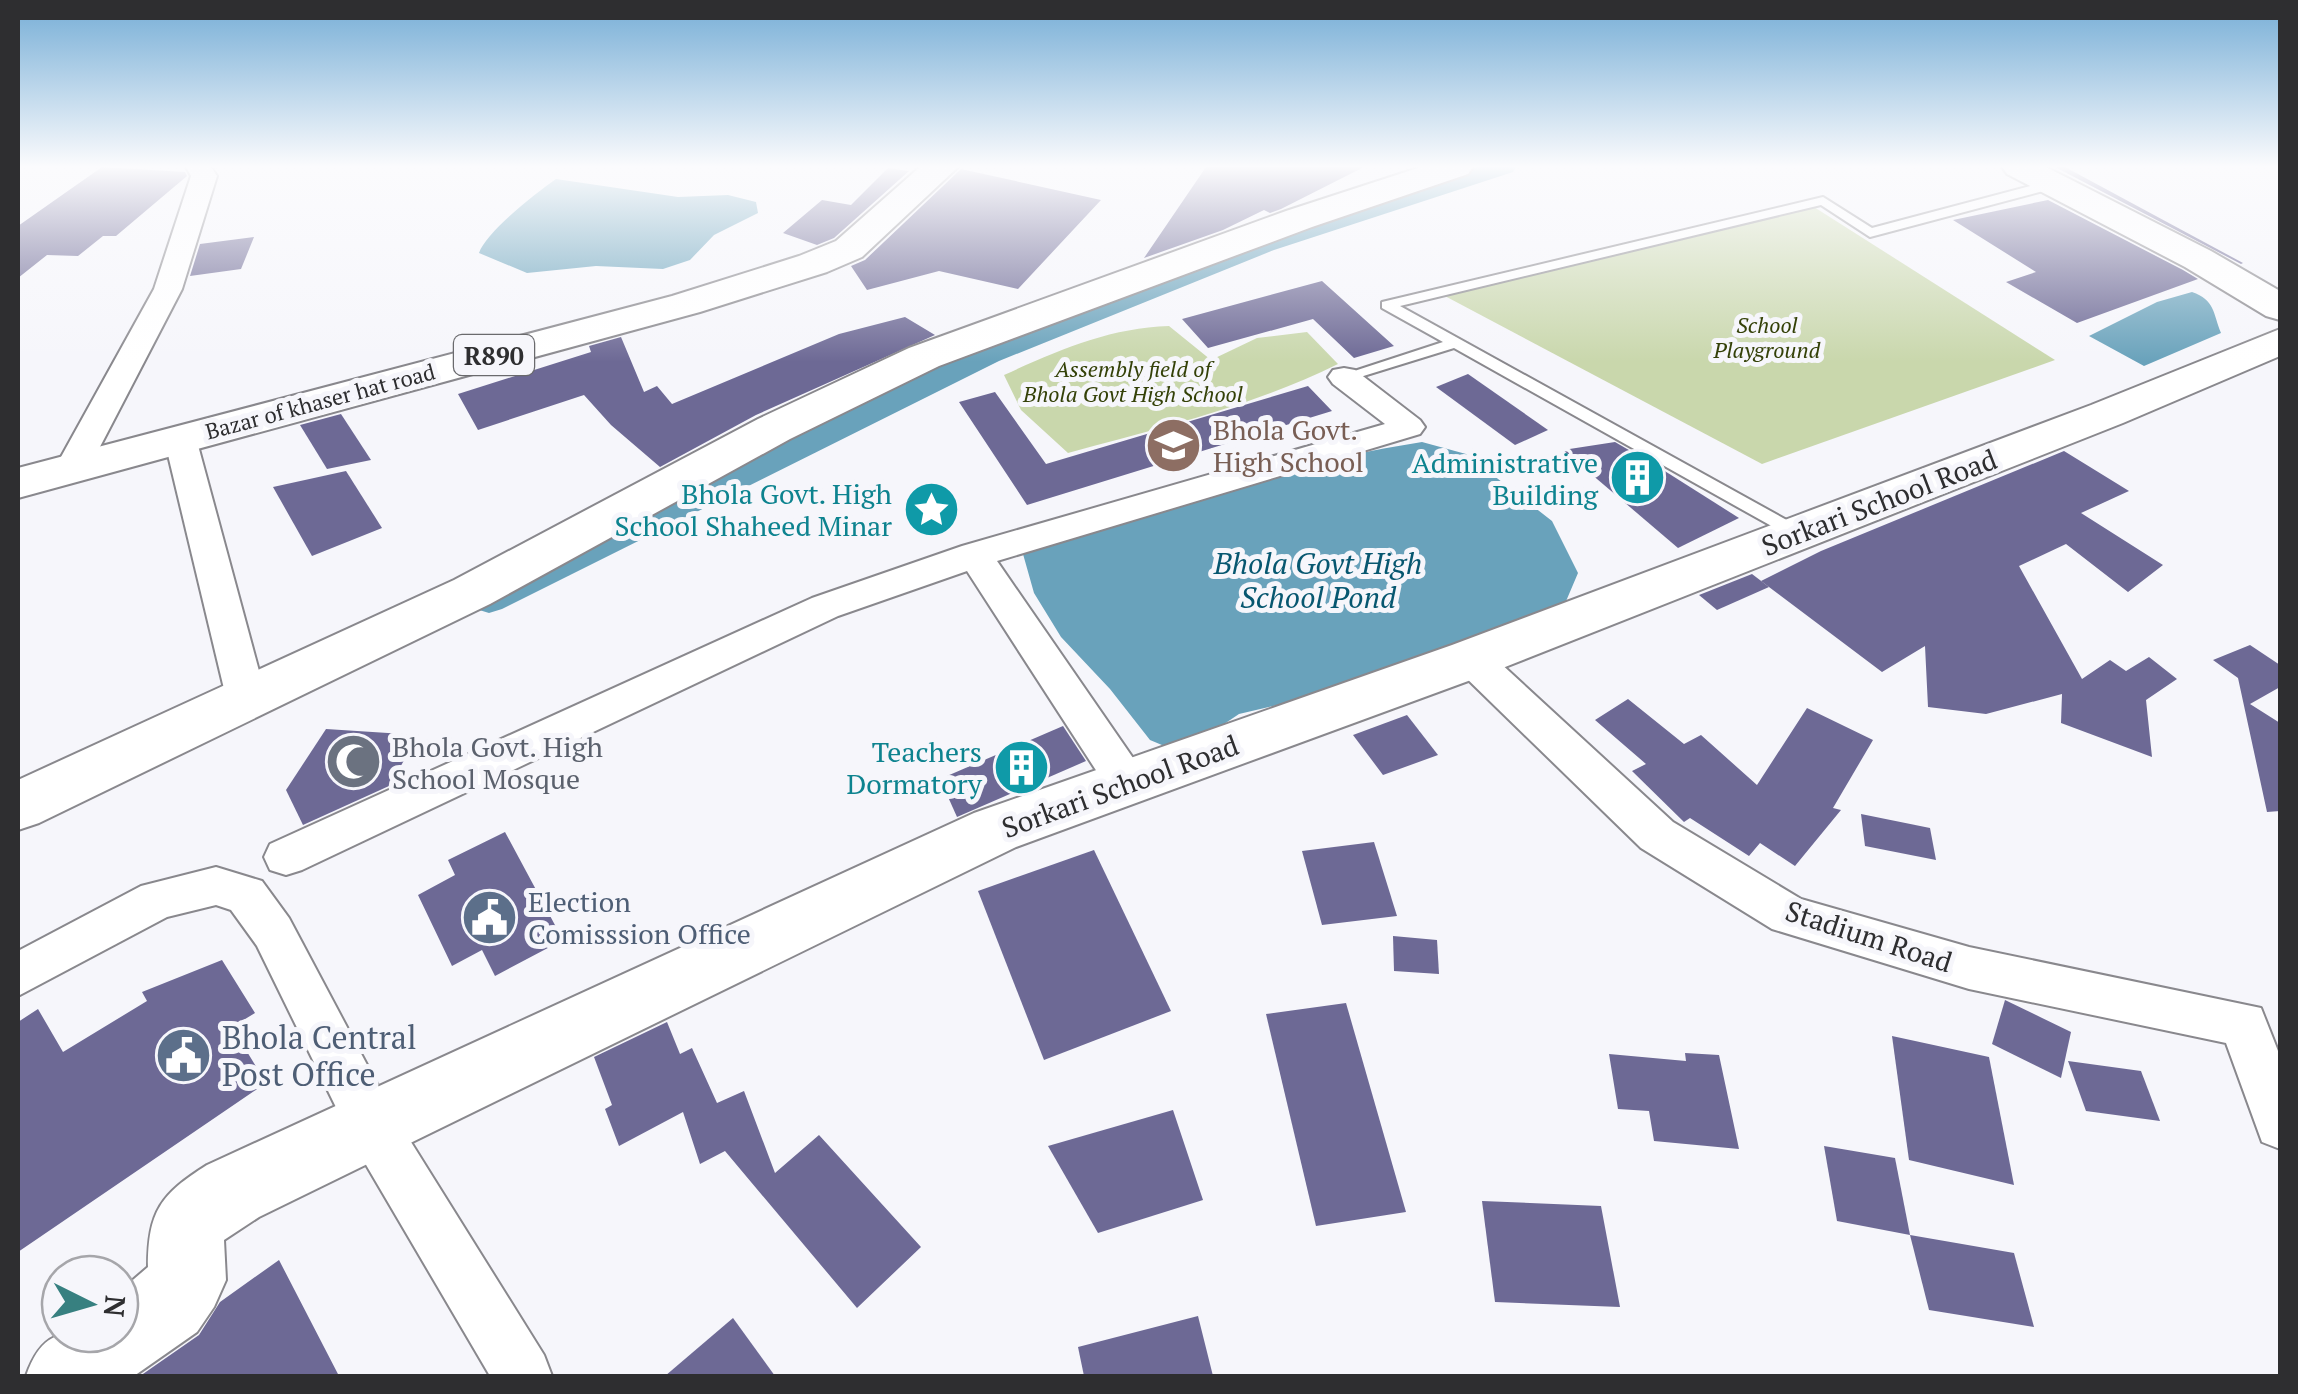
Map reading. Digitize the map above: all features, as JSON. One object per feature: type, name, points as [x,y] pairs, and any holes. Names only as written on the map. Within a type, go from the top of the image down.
[{"type":"street","points":[[74,466],[168,289],[186,232]]},
{"type":"street","name":"Bazar of khaser hat road","points":[[18,484],[686,304],[813,264],[849,249],[868,232]]},
{"type":"street","points":[[18,806],[472,592],[774,429],[924,357],[1265,232]]},
{"type":"street","points":[[2147,232],[2280,308]]},
{"type":"street","name":"Sorkari School Road","points":[[66,1376],[169,1304],[186,1280],[186,1233],[196,1214],[233,1192],[996,830],[1471,659],[2108,414],[2280,341]]},
{"type":"street","points":[[286,857],[826,607],[975,555],[1409,427],[1344,377]]},
{"type":"street","points":[[180,438],[246,697]]},
{"type":"street","points":[[975,555],[1127,783]]},
{"type":"street","name":"Stadium Road","points":[[1471,659],[1657,835],[1788,915],[1969,968],[2244,1024],[2280,1124]]},
{"type":"street","points":[[18,976],[157,900],[216,886],[246,895],[273,932],[373,1128],[522,1376]]},
{"type":"lane","points":[[1693,232],[1387,305],[1797,533]]},
{"type":"lane","points":[[1344,377],[1456,343]]},
{"type":"green space","name":"School Playground","points":[[1708,232],[1853,232],[2055,360],[1762,464],[1443,295]]},
{"type":"green space","name":"Assembly field of Bhola Govt High School","points":[[1169,326],[1211,360],[1257,338],[1307,332],[1338,364],[1240,404],[1068,453],[1021,410],[1004,375],[1105,336]]},
{"type":"water","points":[[494,232],[720,232],[690,260],[663,269],[596,266],[527,273],[479,253]]},
{"type":"water","points":[[2192,292],[2209,303],[2221,333],[2144,366],[2089,336],[2157,302]]},
{"type":"water","name":"Bhola Govt High School Pond","points":[[1422,442],[1466,454],[1552,521],[1578,573],[1561,613],[1358,686],[1239,714],[1181,753],[1150,740],[1110,689],[1061,637],[1034,593],[1023,554],[1270,475]]},
{"type":"building","points":[[18,232],[121,232],[103,236],[78,256],[47,255],[18,278]]},
{"type":"building","points":[[784,232],[841,232],[817,245]]},
{"type":"building","points":[[894,232],[1071,232],[1018,289],[939,271],[867,290],[851,266],[865,260]]},
{"type":"building","points":[[1162,232],[1217,232],[1144,258]]},
{"type":"building","points":[[1972,232],[2110,232],[2198,279],[2077,323],[2006,282],[2036,272]]},
{"type":"building","points":[[2180,232],[2186,232],[2241,264]]},
{"type":"building","points":[[254,237],[241,269],[190,276],[200,244]]},
{"type":"building","points":[[1322,281],[1394,346],[1354,358],[1313,319],[1208,348],[1182,319]]},
{"type":"building","points":[[905,317],[935,335],[756,415],[660,467],[611,425],[584,395],[478,430],[458,394],[591,352],[589,346],[621,337],[644,392],[657,386],[672,404],[839,334]]},
{"type":"building","points":[[1468,374],[1548,430],[1515,445],[1436,387]]},
{"type":"building","points":[[1308,386],[1332,411],[1027,505],[959,402],[995,392],[1046,464]]},
{"type":"building","points":[[341,414],[371,460],[327,469],[300,425]]},
{"type":"building","name":"Administrative Building","points":[[1615,442],[1739,518],[1678,548],[1563,450]]},
{"type":"building","points":[[2064,451],[2129,491],[2081,513],[2163,565],[2128,592],[2066,544],[2019,566],[2082,679],[2110,660],[2126,671],[2149,657],[2177,679],[2146,700],[2152,757],[2061,723],[2062,694],[1986,714],[1928,707],[1925,646],[1882,672],[1761,581],[1821,551]]},
{"type":"building","points":[[346,471],[382,528],[312,556],[273,487]]},
{"type":"building","points":[[1752,574],[1769,587],[1717,610],[1699,595]]},
{"type":"building","points":[[2250,645],[2280,665],[2280,687],[2250,704],[2280,723],[2280,811],[2267,812],[2238,678],[2213,660]]},
{"type":"building","points":[[1628,699],[1684,744],[1701,735],[1757,785],[1807,708],[1873,740],[1833,808],[1841,810],[1795,866],[1760,843],[1749,856],[1690,818],[1684,822],[1632,771],[1646,764],[1595,720]]},
{"type":"building","points":[[1407,715],[1438,755],[1383,775],[1353,735]]},
{"type":"building","name":"Teachers Dormatory","points":[[1063,726],[1086,761],[957,817],[940,779]]},
{"type":"building","name":"Bhola Govt. High School Mosque","points":[[326,729],[419,735],[389,786],[303,825],[286,790]]},
{"type":"building","points":[[1861,814],[1930,828],[1936,860],[1865,846]]},
{"type":"building","name":"Election Comisssion Office","points":[[505,832],[563,940],[495,976],[482,950],[452,966],[418,895],[455,875],[448,860]]},
{"type":"building","points":[[1374,842],[1397,916],[1322,925],[1302,851]]},
{"type":"building","points":[[1094,850],[1171,1011],[1044,1060],[978,891]]},
{"type":"building","points":[[1393,936],[1437,940],[1439,974],[1394,971]]},
{"type":"building","points":[[222,960],[255,1013],[232,1027],[266,1083],[18,1252],[18,1022],[38,1009],[63,1052],[147,1001],[142,992]]},
{"type":"building","points":[[2005,1000],[2071,1032],[2061,1078],[1992,1044]]},
{"type":"building","points":[[1346,1003],[1406,1212],[1316,1226],[1266,1014]]},
{"type":"building","points":[[667,1022],[680,1054],[692,1048],[717,1103],[744,1091],[775,1173],[819,1135],[921,1247],[857,1308],[725,1151],[700,1164],[683,1112],[619,1146],[605,1109],[612,1105],[594,1057]]},
{"type":"building","points":[[1892,1036],[1989,1057],[2014,1185],[1909,1160]]},
{"type":"building","points":[[1685,1053],[1719,1055],[1739,1149],[1654,1141],[1649,1111],[1618,1109],[1609,1054],[1686,1061]]},
{"type":"building","points":[[2068,1061],[2141,1071],[2160,1121],[2086,1111]]},
{"type":"building","points":[[1173,1110],[1203,1200],[1098,1233],[1048,1146]]},
{"type":"building","points":[[1824,1146],[1895,1158],[1910,1235],[1837,1221]]},
{"type":"building","points":[[1482,1201],[1601,1206],[1620,1307],[1495,1302]]},
{"type":"building","points":[[1910,1235],[2014,1253],[2034,1327],[1929,1310]]},
{"type":"building","points":[[279,1260],[339,1376],[140,1376],[199,1335],[220,1302]]},
{"type":"building","points":[[1198,1316],[1213,1376],[1084,1376],[1078,1347]]},
{"type":"building","points":[[733,1318],[775,1376],[665,1376]]},
{"type":"waterway","points":[[489,600],[988,355],[1301,232]]},
{"type":"place","name":"Bhola Govt. High School","points":[[1174,445]]},
{"type":"place","name":"Administrative Building","points":[[1637,478]]},
{"type":"place","name":"Bhola Govt. High School Shaheed Minar","points":[[931,509]]},
{"type":"place","name":"Bhola Govt. High School Mosque","points":[[353,762]]},
{"type":"place","name":"Teachers Dormatory","points":[[1021,767]]},
{"type":"place","name":"Election Comisssion Office","points":[[489,917]]},
{"type":"place","name":"Bhola Central Post Office","points":[[183,1055]]}]
